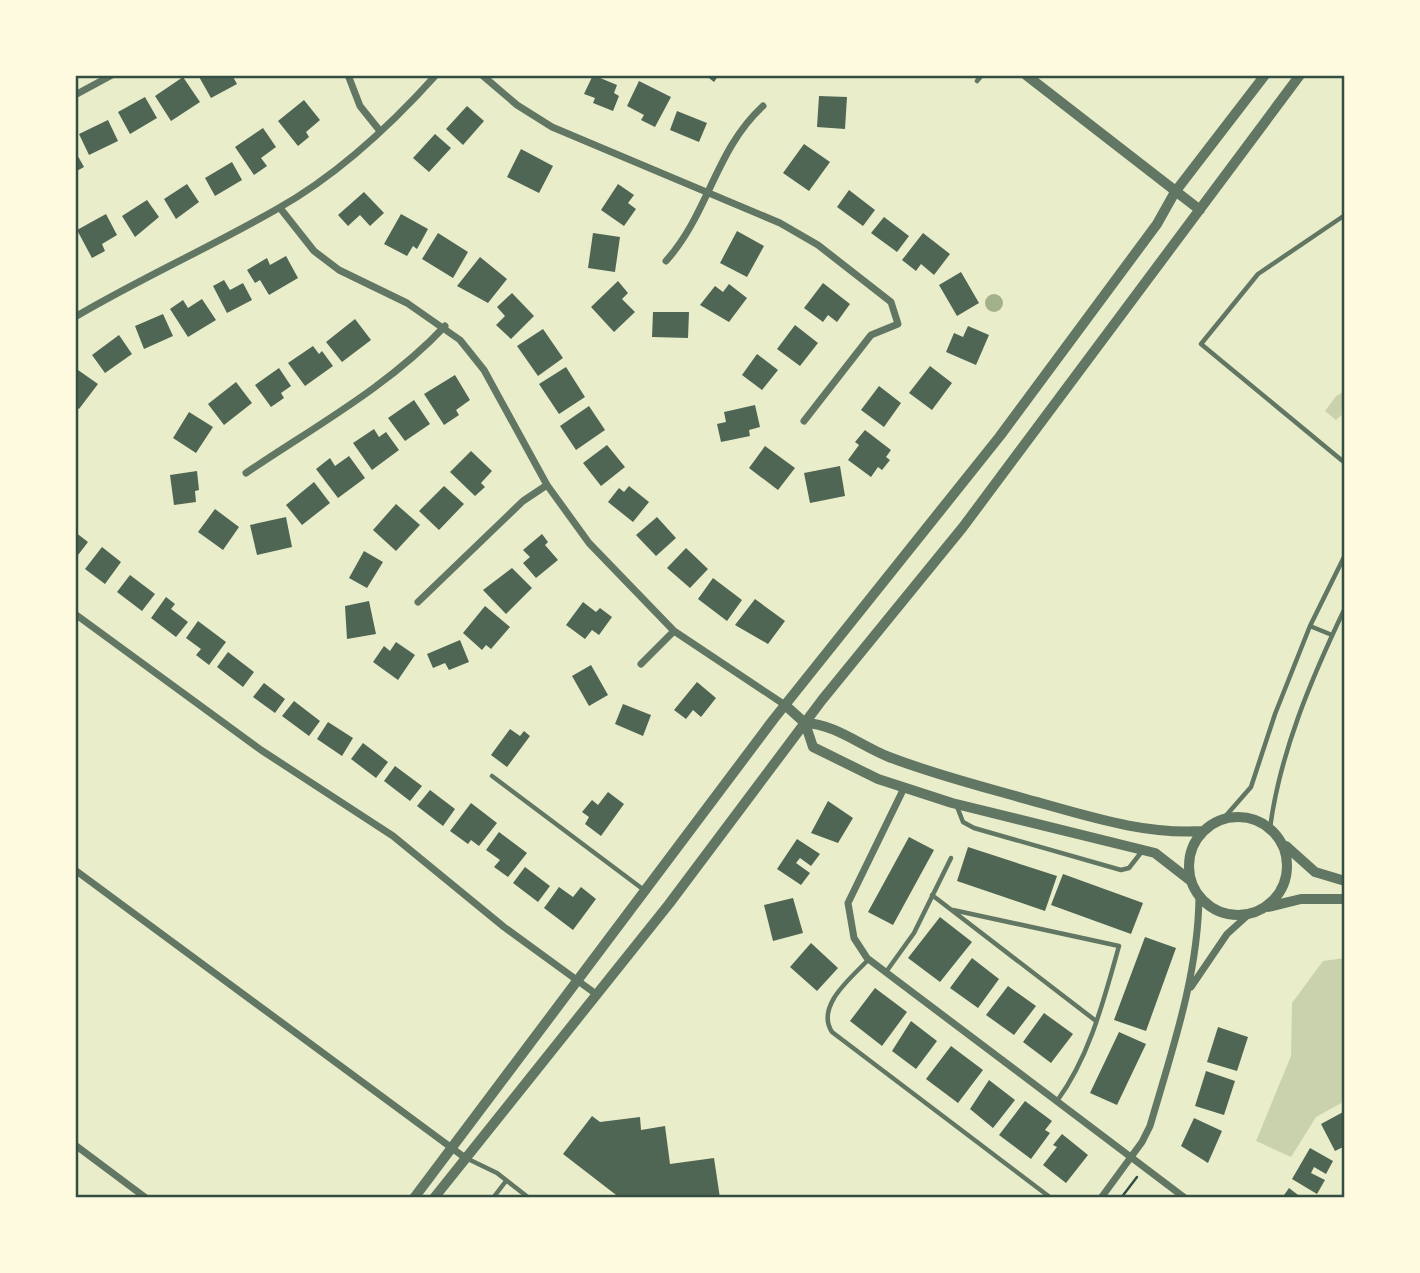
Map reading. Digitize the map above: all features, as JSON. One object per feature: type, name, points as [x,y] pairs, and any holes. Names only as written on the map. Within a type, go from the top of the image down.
[{"type":"street","points":[[75,95],[112,75]]},
{"type":"street","points":[[348,75],[360,106],[380,131]]},
{"type":"street","points":[[75,317],[119,291],[280,208],[380,131],[436,75]]},
{"type":"street","points":[[482,75],[517,105],[552,127],[780,223],[818,245],[891,302],[898,324],[871,335],[803,421]]},
{"type":"street","points":[[1026,75],[1200,210]]},
{"type":"street","points":[[414,1198],[785,705],[1000,436],[1157,224],[1175,192],[1265,75]]},
{"type":"street","points":[[434,1198],[464,1157],[669,904],[805,723],[963,527],[1300,75]]},
{"type":"street","points":[[666,261],[686,238],[725,153],[742,125],[763,106]]},
{"type":"street","points":[[280,208],[314,251],[339,270],[392,294],[444,326],[460,340],[484,370],[547,485],[589,543],[649,609],[674,631],[785,705],[805,723],[813,747],[848,766],[955,804],[1143,850],[1166,859],[1191,881],[1199,897],[1199,934],[1190,987],[1150,1126],[1101,1198]]},
{"type":"street","points":[[246,473],[401,368],[444,326]]},
{"type":"street","points":[[418,602],[523,501],[547,485]]},
{"type":"street","points":[[75,614],[261,750],[393,836],[503,927],[596,994]]},
{"type":"street","points":[[641,664],[674,631]]},
{"type":"street","points":[[805,723],[825,726],[913,765],[1127,826],[1171,833],[1203,831],[1223,819],[1242,817],[1257,820],[1270,828],[1315,872],[1345,881]]},
{"type":"street","points":[[904,788],[848,903],[854,938],[869,959],[1185,1198]]},
{"type":"street","points":[[1191,881],[1190,854],[1203,831]]},
{"type":"street","points":[[1265,908],[1284,885],[1287,856],[1282,842]]},
{"type":"street","points":[[75,870],[450,1150],[464,1157]]},
{"type":"street","points":[[1199,897],[1221,913],[1248,915]]},
{"type":"street","points":[[1190,987],[1227,934],[1248,915],[1301,899],[1345,899]]},
{"type":"street","points":[[75,1145],[146,1198]]},
{"type":"lane","points":[[977,81],[982,75]]},
{"type":"lane","points":[[1345,215],[1258,274],[1201,344],[1345,463]]},
{"type":"lane","points":[[1223,819],[1251,787],[1275,713],[1310,626],[1345,555]]},
{"type":"lane","points":[[1270,828],[1275,789],[1284,762],[1332,635],[1345,608]]},
{"type":"lane","points":[[1310,626],[1332,635]]},
{"type":"lane","points":[[492,776],[644,890]]},
{"type":"lane","points":[[955,804],[963,822],[974,828],[1121,870],[1129,868],[1143,850]]},
{"type":"lane","points":[[886,972],[914,933],[951,858]]},
{"type":"lane","points":[[932,895],[1096,1021]]},
{"type":"lane","points":[[953,910],[1119,946],[1096,1021],[1072,1080],[1056,1101]]},
{"type":"lane","points":[[869,959],[828,1010],[828,1025],[832,1032],[1051,1198]]},
{"type":"lane","points":[[464,1157],[481,1164],[529,1198]]},
{"type":"lane","points":[[494,1198],[506,1181]]},
{"type":"path","points":[[1121,1198],[1137,1177]]},
{"type":"shaded area","points":[[990,294],[998,294],[1003,303],[1001,310],[990,312],[985,307],[985,299]]},
{"type":"shaded area","points":[[1345,391],[1345,412],[1336,420],[1325,411],[1336,396]]},
{"type":"shaded area","points":[[1345,958],[1345,1101],[1316,1117],[1291,1157],[1256,1141],[1291,1056],[1292,1003],[1323,961]]},
{"type":"building","points":[[198,75],[232,75],[237,84],[211,98]]},
{"type":"building","points":[[593,75],[617,85],[614,93],[619,96],[613,111],[593,103],[595,98],[584,94]]},
{"type":"building","points":[[705,75],[719,75],[714,82]]},
{"type":"building","points":[[183,77],[200,102],[171,121],[155,96]]},
{"type":"building","points":[[639,81],[671,97],[655,127],[641,120],[644,115],[627,106]]},
{"type":"building","points":[[819,96],[847,97],[845,129],[817,127]]},
{"type":"building","points":[[145,97],[157,118],[130,134],[118,112]]},
{"type":"building","points":[[304,100],[320,120],[306,132],[309,137],[298,146],[278,121]]},
{"type":"building","points":[[467,106],[484,121],[463,145],[446,129]]},
{"type":"building","points":[[677,111],[707,123],[699,142],[670,130]]},
{"type":"building","points":[[108,120],[118,141],[89,155],[79,134]]},
{"type":"building","points":[[263,128],[276,147],[261,158],[267,166],[254,175],[235,147]]},
{"type":"building","points":[[435,134],[451,148],[429,172],[413,158]]},
{"type":"building","points":[[804,144],[830,162],[809,191],[783,173]]},
{"type":"building","points":[[521,149],[553,166],[539,193],[507,177]]},
{"type":"building","points":[[75,151],[84,167],[75,172]]},
{"type":"building","points":[[232,162],[242,180],[215,196],[205,178]]},
{"type":"building","points":[[187,184],[199,202],[176,219],[164,199]]},
{"type":"building","points":[[618,184],[634,195],[628,203],[636,209],[624,226],[601,210]]},
{"type":"building","points":[[849,190],[875,210],[863,226],[837,207]]},
{"type":"building","points":[[364,192],[384,213],[370,226],[360,215],[348,226],[338,215]]},
{"type":"building","points":[[147,200],[159,217],[135,237],[122,216]]},
{"type":"building","points":[[106,214],[117,235],[102,244],[105,251],[92,258],[77,230]]},
{"type":"building","points":[[401,214],[428,229],[417,249],[413,246],[407,256],[384,244]]},
{"type":"building","points":[[884,217],[909,236],[897,252],[871,233]]},
{"type":"building","points":[[737,231],[764,246],[747,277],[720,263]]},
{"type":"building","points":[[438,233],[468,252],[453,278],[422,259]]},
{"type":"building","points":[[593,233],[620,237],[615,272],[588,268]]},
{"type":"building","points":[[923,233],[950,254],[934,275],[921,264],[916,271],[902,260]]},
{"type":"building","points":[[286,256],[298,278],[269,295],[260,280],[255,283],[247,270],[267,258],[270,265]]},
{"type":"building","points":[[480,257],[507,279],[488,303],[457,286]]},
{"type":"building","points":[[961,272],[979,303],[957,316],[939,285]]},
{"type":"building","points":[[224,280],[230,290],[243,283],[252,300],[227,313],[213,286]]},
{"type":"building","points":[[618,281],[628,293],[622,299],[635,312],[614,332],[591,307]]},
{"type":"building","points":[[823,283],[850,304],[837,322],[828,315],[823,322],[804,308]]},
{"type":"building","points":[[729,284],[747,298],[729,322],[700,305],[715,286],[723,292]]},
{"type":"building","points":[[512,293],[534,316],[511,339],[496,325],[505,316],[497,307]]},
{"type":"building","points":[[202,299],[216,320],[188,337],[170,309],[183,300],[188,308]]},
{"type":"building","points":[[653,312],[689,312],[688,338],[652,337]]},
{"type":"building","points":[[163,314],[173,336],[144,349],[135,326]]},
{"type":"building","points":[[355,319],[371,340],[342,362],[326,342]]},
{"type":"building","points":[[795,325],[818,343],[800,366],[777,349]]},
{"type":"building","points":[[968,326],[989,335],[976,365],[946,352],[954,333],[963,337]]},
{"type":"building","points":[[543,329],[563,358],[538,376],[517,346]]},
{"type":"building","points":[[119,335],[132,354],[105,373],[92,355]]},
{"type":"building","points":[[313,346],[319,354],[322,351],[333,366],[305,386],[288,363]]},
{"type":"building","points":[[757,354],[778,370],[762,390],[742,375]]},
{"type":"building","points":[[930,366],[952,383],[932,410],[909,393]]},
{"type":"building","points":[[566,367],[585,397],[559,414],[539,384]]},
{"type":"building","points":[[279,368],[291,386],[281,393],[284,398],[271,407],[255,385]]},
{"type":"building","points":[[78,370],[98,384],[79,409],[75,406],[75,374]]},
{"type":"building","points":[[455,375],[470,400],[456,410],[459,415],[444,425],[424,394]]},
{"type":"building","points":[[236,382],[252,403],[224,425],[208,404]]},
{"type":"building","points":[[879,386],[901,403],[884,427],[861,410]]},
{"type":"building","points":[[414,400],[430,424],[405,441],[388,418]]},
{"type":"building","points":[[755,405],[760,427],[749,430],[750,436],[721,442],[717,424],[726,422],[724,412]]},
{"type":"building","points":[[589,406],[605,430],[576,450],[560,426]]},
{"type":"building","points":[[189,412],[213,427],[196,453],[173,438]]},
{"type":"building","points":[[374,429],[379,437],[386,432],[399,450],[372,470],[353,443]]},
{"type":"building","points":[[865,430],[891,450],[886,457],[890,460],[882,470],[878,467],[871,477],[848,460],[859,445],[855,442]]},
{"type":"building","points":[[607,445],[625,467],[601,486],[583,463]]},
{"type":"building","points":[[765,446],[795,468],[778,490],[749,468]]},
{"type":"building","points":[[471,451],[492,471],[481,483],[485,487],[475,496],[450,472]]},
{"type":"building","points":[[349,456],[365,478],[338,498],[316,469],[330,458],[335,466]]},
{"type":"building","points":[[840,466],[845,496],[810,503],[804,473]]},
{"type":"building","points":[[197,471],[199,490],[195,491],[196,502],[174,505],[170,475]]},
{"type":"building","points":[[314,482],[330,503],[302,525],[286,505]]},
{"type":"building","points":[[444,486],[464,504],[439,530],[419,511]]},
{"type":"building","points":[[629,486],[649,502],[633,522],[608,502],[619,488],[624,492]]},
{"type":"building","points":[[396,504],[420,525],[396,551],[373,530]]},
{"type":"building","points":[[215,509],[239,527],[223,550],[198,532]]},
{"type":"building","points":[[286,517],[292,547],[257,555],[250,525]]},
{"type":"building","points":[[657,517],[676,538],[656,556],[636,535]]},
{"type":"building","points":[[75,532],[88,542],[75,559]]},
{"type":"building","points":[[542,534],[548,542],[545,545],[558,560],[536,578],[523,563],[530,557],[523,550]]},
{"type":"building","points":[[102,547],[121,562],[105,584],[85,569]]},
{"type":"building","points":[[686,548],[708,569],[690,588],[667,568]]},
{"type":"building","points":[[364,551],[383,562],[367,588],[349,578]]},
{"type":"building","points":[[512,568],[532,588],[506,614],[483,590]]},
{"type":"building","points":[[130,575],[155,594],[142,611],[117,592]]},
{"type":"building","points":[[713,578],[742,600],[727,621],[698,599]]},
{"type":"building","points":[[166,597],[175,604],[171,609],[188,622],[176,637],[151,618]]},
{"type":"building","points":[[755,599],[785,621],[768,644],[735,625]]},
{"type":"building","points":[[369,601],[376,634],[347,639],[345,606]]},
{"type":"building","points":[[583,602],[596,612],[600,608],[612,617],[599,635],[592,630],[585,639],[566,625]]},
{"type":"building","points":[[485,606],[510,627],[491,649],[486,645],[482,650],[463,633]]},
{"type":"building","points":[[198,621],[226,642],[209,665],[196,655],[201,649],[186,638]]},
{"type":"building","points":[[460,640],[469,662],[449,670],[445,663],[433,668],[427,654]]},
{"type":"building","points":[[396,642],[415,655],[398,680],[373,662],[384,646],[390,651]]},
{"type":"building","points":[[228,652],[254,672],[243,687],[217,667]]},
{"type":"building","points":[[591,665],[608,695],[589,706],[572,676]]},
{"type":"building","points":[[697,682],[716,698],[701,717],[693,710],[686,719],[674,710]]},
{"type":"building","points":[[264,683],[285,699],[275,713],[253,697]]},
{"type":"building","points":[[294,701],[320,721],[309,736],[282,716]]},
{"type":"building","points":[[623,704],[651,715],[643,736],[615,724]]},
{"type":"building","points":[[328,722],[353,738],[342,756],[317,739]]},
{"type":"building","points":[[510,729],[520,736],[524,731],[530,736],[507,767],[491,755]]},
{"type":"building","points":[[363,743],[388,762],[376,778],[351,759]]},
{"type":"building","points":[[395,766],[422,786],[410,801],[384,781]]},
{"type":"building","points":[[430,790],[455,809],[443,826],[417,806]]},
{"type":"building","points":[[608,792],[624,804],[601,836],[585,824],[589,817],[582,812],[592,800],[598,805]]},
{"type":"building","points":[[828,801],[853,818],[838,843],[811,833]]},
{"type":"building","points":[[471,803],[497,823],[479,846],[471,840],[468,844],[450,831]]},
{"type":"building","points":[[499,832],[527,853],[508,877],[494,867],[500,860],[486,850]]},
{"type":"building","points":[[909,837],[934,850],[893,925],[868,912]]},
{"type":"building","points":[[797,839],[820,854],[811,866],[800,858],[796,863],[810,873],[801,885],[777,869]]},
{"type":"building","points":[[968,847],[1057,876],[1045,911],[957,881]]},
{"type":"building","points":[[525,867],[550,886],[538,902],[513,883]]},
{"type":"building","points":[[1063,874],[1143,903],[1131,934],[1051,905]]},
{"type":"building","points":[[559,887],[573,897],[581,887],[596,899],[573,930],[544,908]]},
{"type":"building","points":[[793,898],[803,933],[773,941],[764,905]]},
{"type":"building","points":[[940,917],[972,942],[940,982],[908,958]]},
{"type":"building","points":[[1145,937],[1176,948],[1146,1031],[1114,1020]]},
{"type":"building","points":[[811,943],[838,968],[817,991],[790,967]]},
{"type":"building","points":[[972,958],[999,979],[978,1008],[950,988]]},
{"type":"building","points":[[1008,986],[1036,1006],[1014,1035],[986,1015]]},
{"type":"building","points":[[875,988],[907,1012],[882,1046],[850,1021]]},
{"type":"building","points":[[1044,1013],[1073,1034],[1051,1063],[1023,1042]]},
{"type":"building","points":[[911,1021],[937,1041],[916,1069],[892,1051]]},
{"type":"building","points":[[1218,1027],[1248,1037],[1237,1071],[1207,1062]]},
{"type":"building","points":[[1119,1032],[1146,1044],[1117,1105],[1090,1093]]},
{"type":"building","points":[[951,1046],[983,1070],[958,1103],[926,1079]]},
{"type":"building","points":[[1206,1071],[1235,1081],[1224,1115],[1195,1106]]},
{"type":"building","points":[[989,1080],[1015,1100],[993,1128],[970,1109]]},
{"type":"building","points":[[1025,1101],[1052,1121],[1045,1130],[1050,1133],[1031,1159],[999,1135]]},
{"type":"building","points":[[1345,1111],[1345,1146],[1335,1151],[1321,1124]]},
{"type":"building","points":[[592,1116],[600,1122],[640,1117],[641,1130],[665,1126],[670,1164],[714,1158],[720,1198],[620,1198],[563,1154]]},
{"type":"building","points":[[1194,1118],[1222,1131],[1208,1163],[1181,1146]]},
{"type":"building","points":[[1062,1134],[1088,1155],[1066,1183],[1043,1165],[1057,1147],[1053,1145]]},
{"type":"building","points":[[1310,1148],[1333,1161],[1326,1174],[1314,1167],[1311,1173],[1325,1180],[1317,1194],[1292,1179]]},
{"type":"building","points":[[1289,1188],[1302,1198],[1282,1198]]}]
